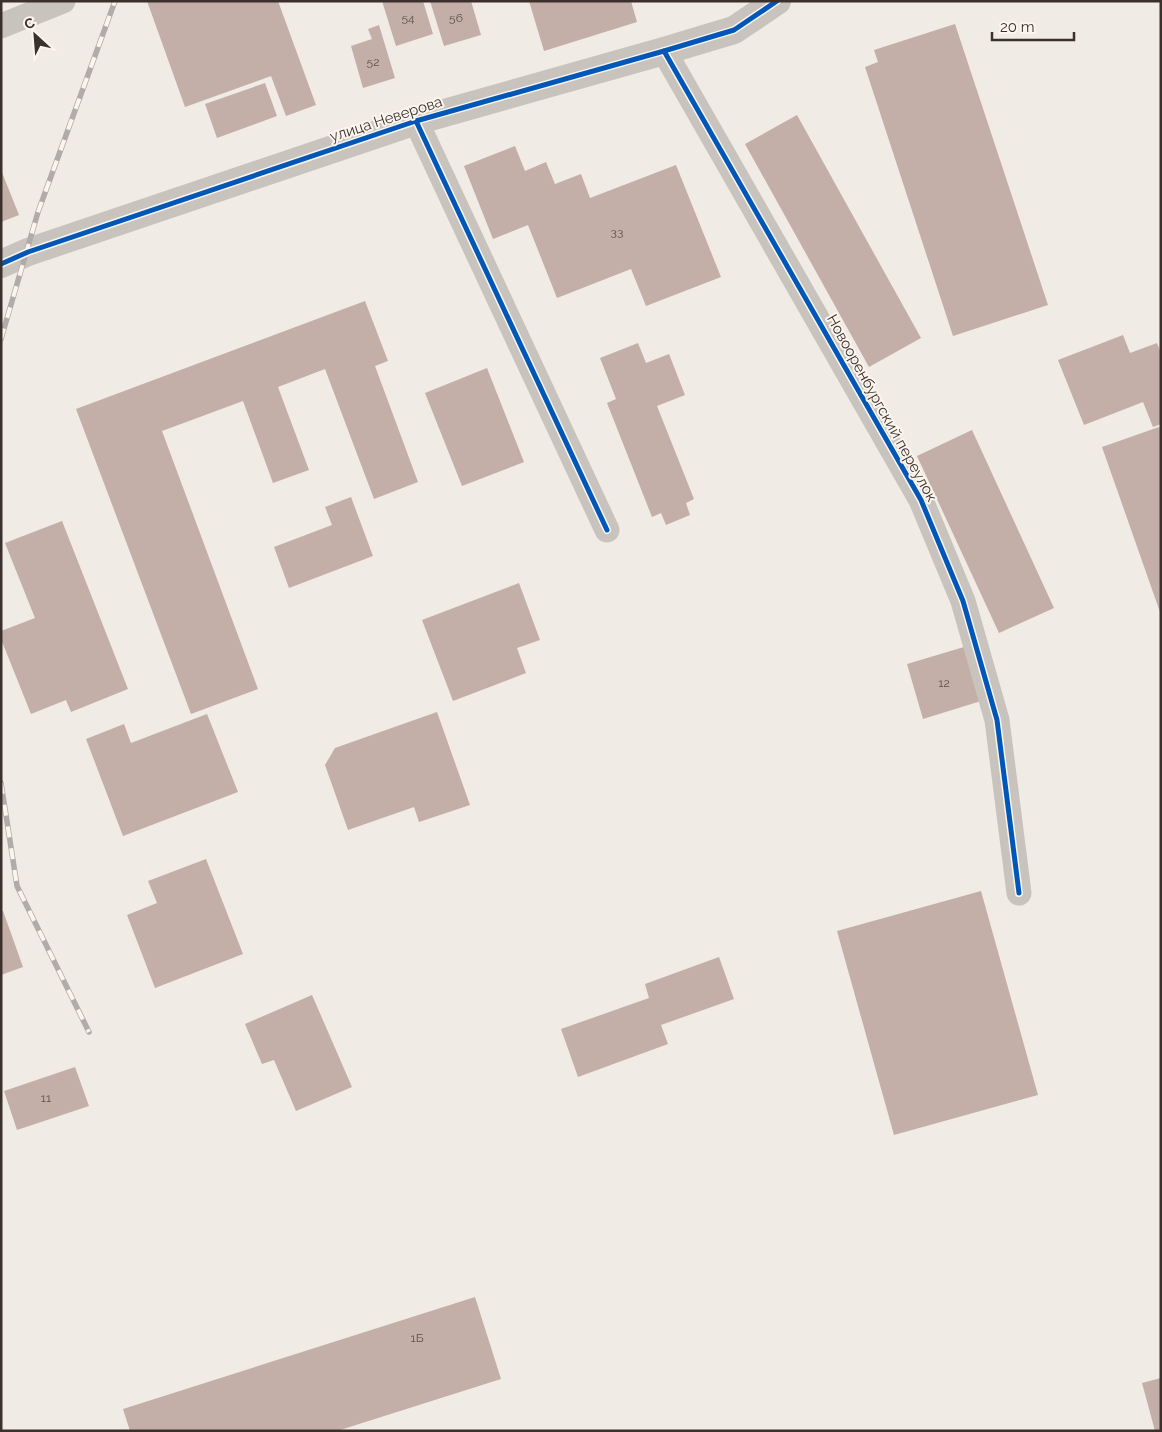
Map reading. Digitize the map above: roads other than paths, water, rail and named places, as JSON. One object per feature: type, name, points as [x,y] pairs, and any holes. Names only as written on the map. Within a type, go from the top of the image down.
[{"type":"street","points":[[1,26],[63,1]]},
{"type":"street","name":"улица Неверова","points":[[1,264],[28,252],[416,121],[664,52],[734,30],[777,1]]},
{"type":"street","name":"Новооренбургский переулок","points":[[664,52],[921,500],[963,602],[997,720],[1020,893]]},
{"type":"street","points":[[416,121],[607,530]]},
{"type":"railway","points":[[1,339],[38,212],[115,1]]},
{"type":"railway","points":[[1,783],[17,886],[89,1032]]}]
